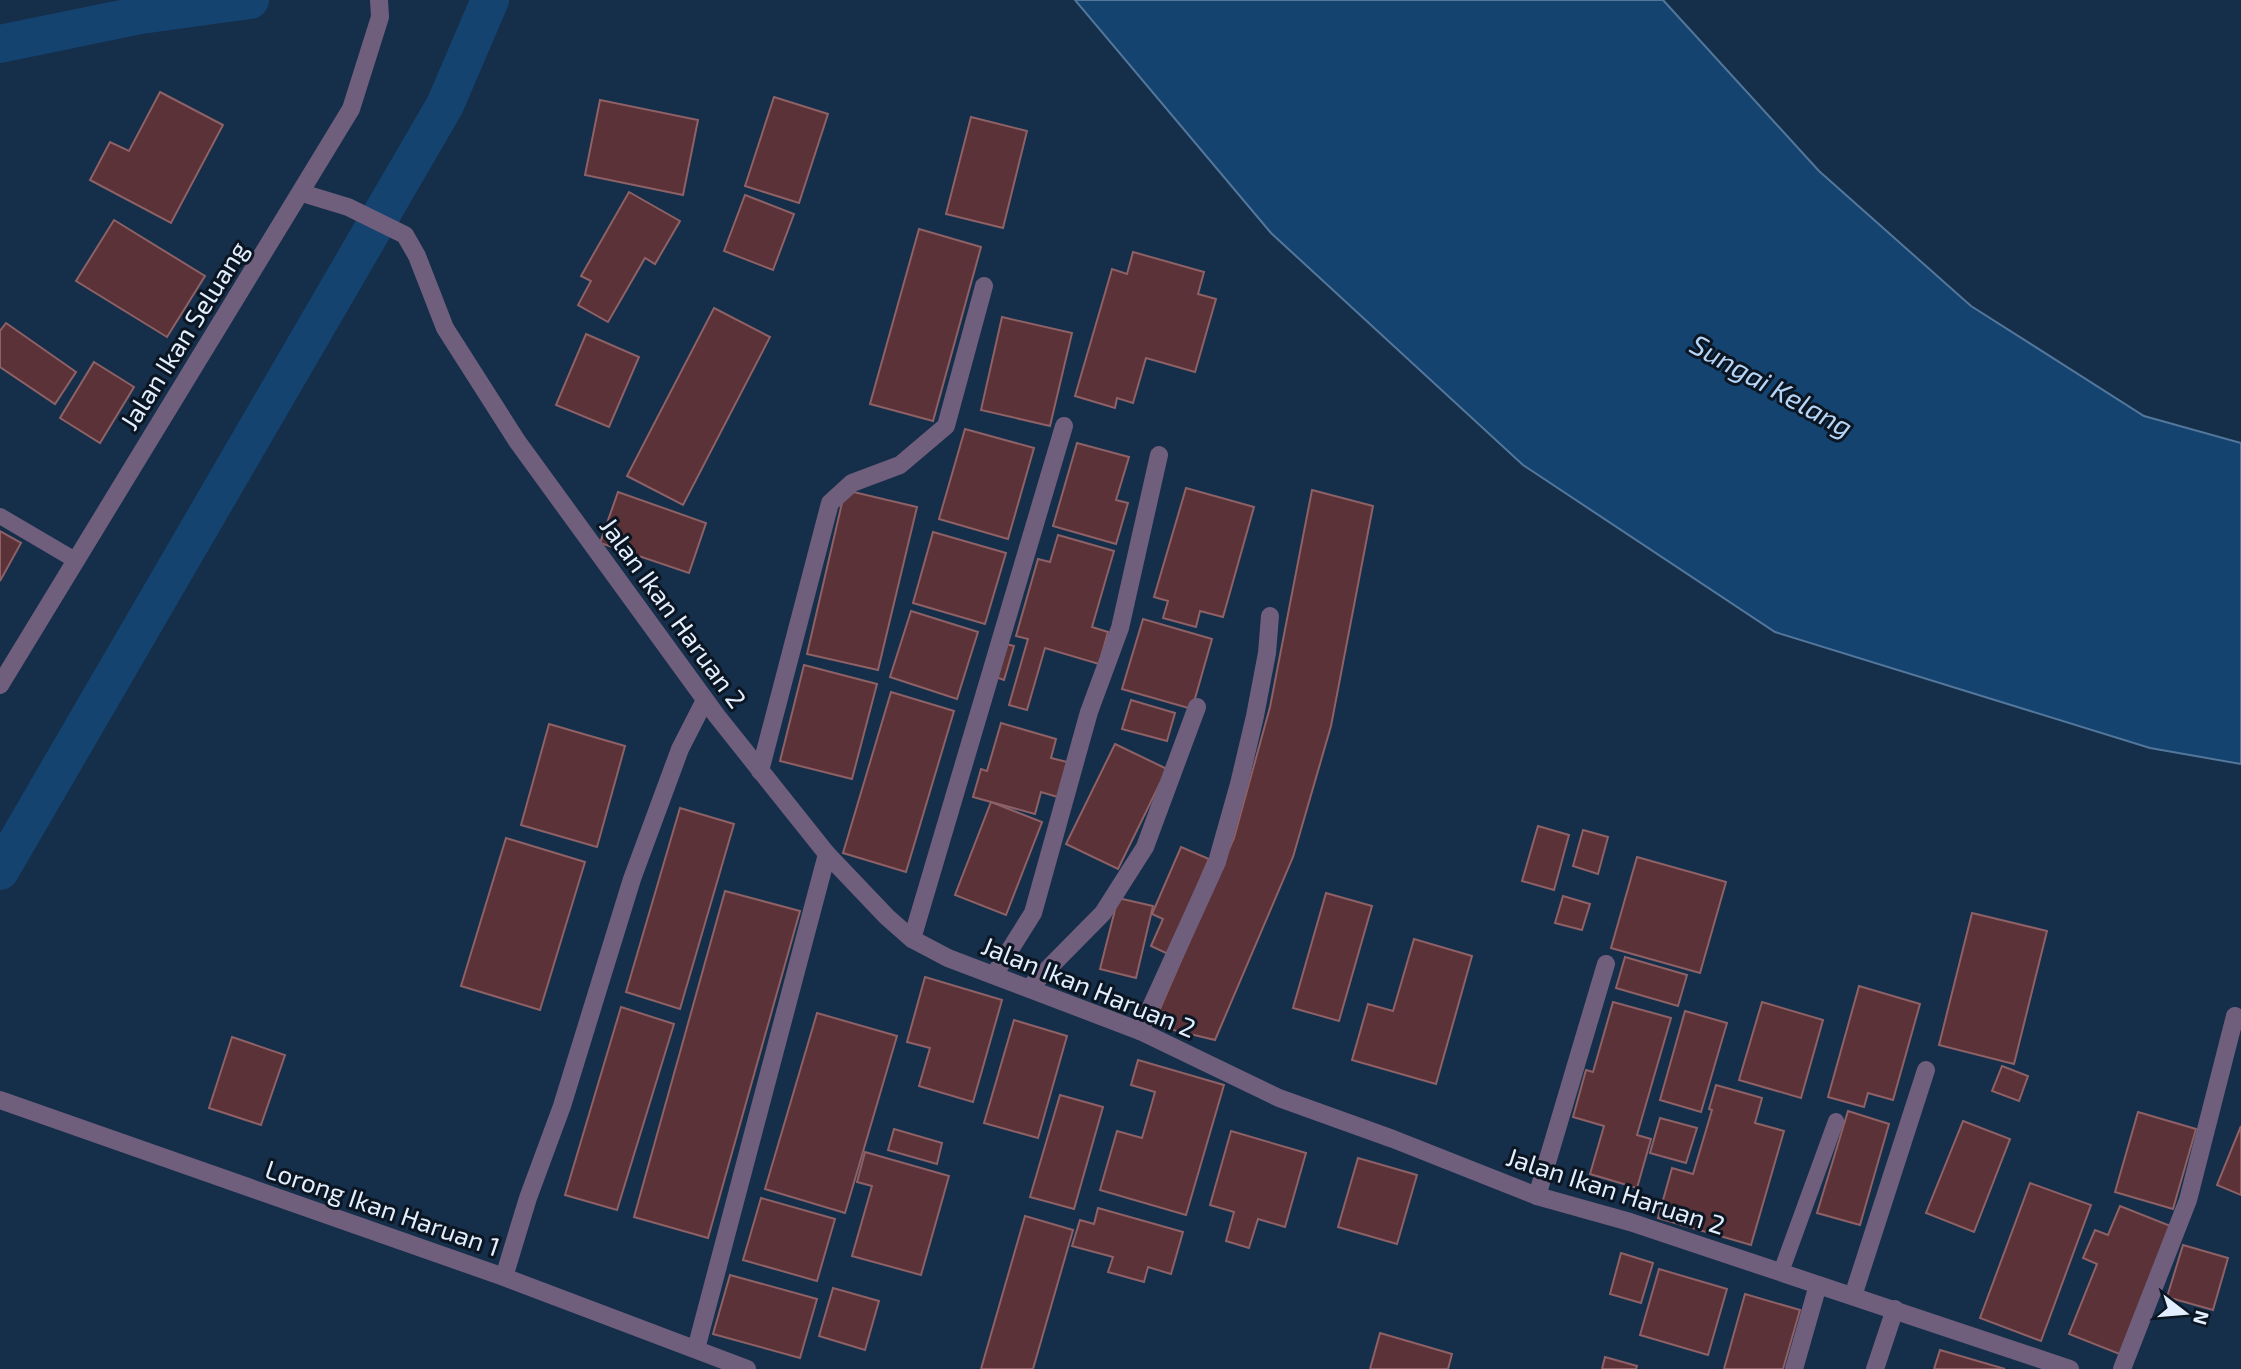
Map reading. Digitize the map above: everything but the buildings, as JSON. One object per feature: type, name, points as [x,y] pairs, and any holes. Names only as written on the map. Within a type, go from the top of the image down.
[{"type":"street","name":"Jalan Ikan Seluang","points":[[0,685],[351,109],[380,9]]},
{"type":"street","name":"Jalan Ikan Haruan 2","points":[[302,193],[348,207],[405,235],[422,269],[445,328],[517,441],[705,700],[760,771],[827,854],[887,917],[912,939],[948,958],[1140,1031],[1279,1098],[1393,1139],[1537,1196],[1630,1222],[2070,1369]]},
{"type":"street","points":[[760,771],[830,503],[852,482],[900,465],[946,426],[984,286]]},
{"type":"street","points":[[912,939],[1064,426]]},
{"type":"street","points":[[994,975],[1033,913],[1088,712],[1120,628],[1158,455]]},
{"type":"street","points":[[1140,1031],[1217,862],[1255,716],[1267,653],[1270,616]]},
{"type":"street","points":[[504,1277],[527,1198],[562,1106],[632,879],[680,749],[705,700]]},
{"type":"street","points":[[1029,988],[1103,912],[1145,847],[1197,707]]},
{"type":"street","points":[[695,1349],[827,854]]},
{"type":"street","points":[[1537,1196],[1606,964]]},
{"type":"street","points":[[2122,1369],[2188,1200],[2235,1016]]},
{"type":"street","points":[[1853,1296],[1926,1070]]},
{"type":"street","name":"Lorong Ikan Haruan 1","points":[[0,1100],[504,1277],[747,1369]]},
{"type":"street","points":[[1794,1369],[1818,1285]]},
{"type":"street","points":[[1875,1369],[1895,1310]]},
{"type":"lane","points":[[0,516],[75,560]]},
{"type":"lane","points":[[1781,1272],[1836,1121]]},
{"type":"water","name":"Sungai Kelang","points":[[1075,0],[1663,0],[1819,171],[1971,306],[2144,416],[2241,443],[2241,764],[2150,748],[1775,632],[1523,465],[1271,233]]},
{"type":"waterway","points":[[0,44],[141,15],[250,0]]},
{"type":"waterway","points":[[0,871],[445,105],[490,0]]}]
